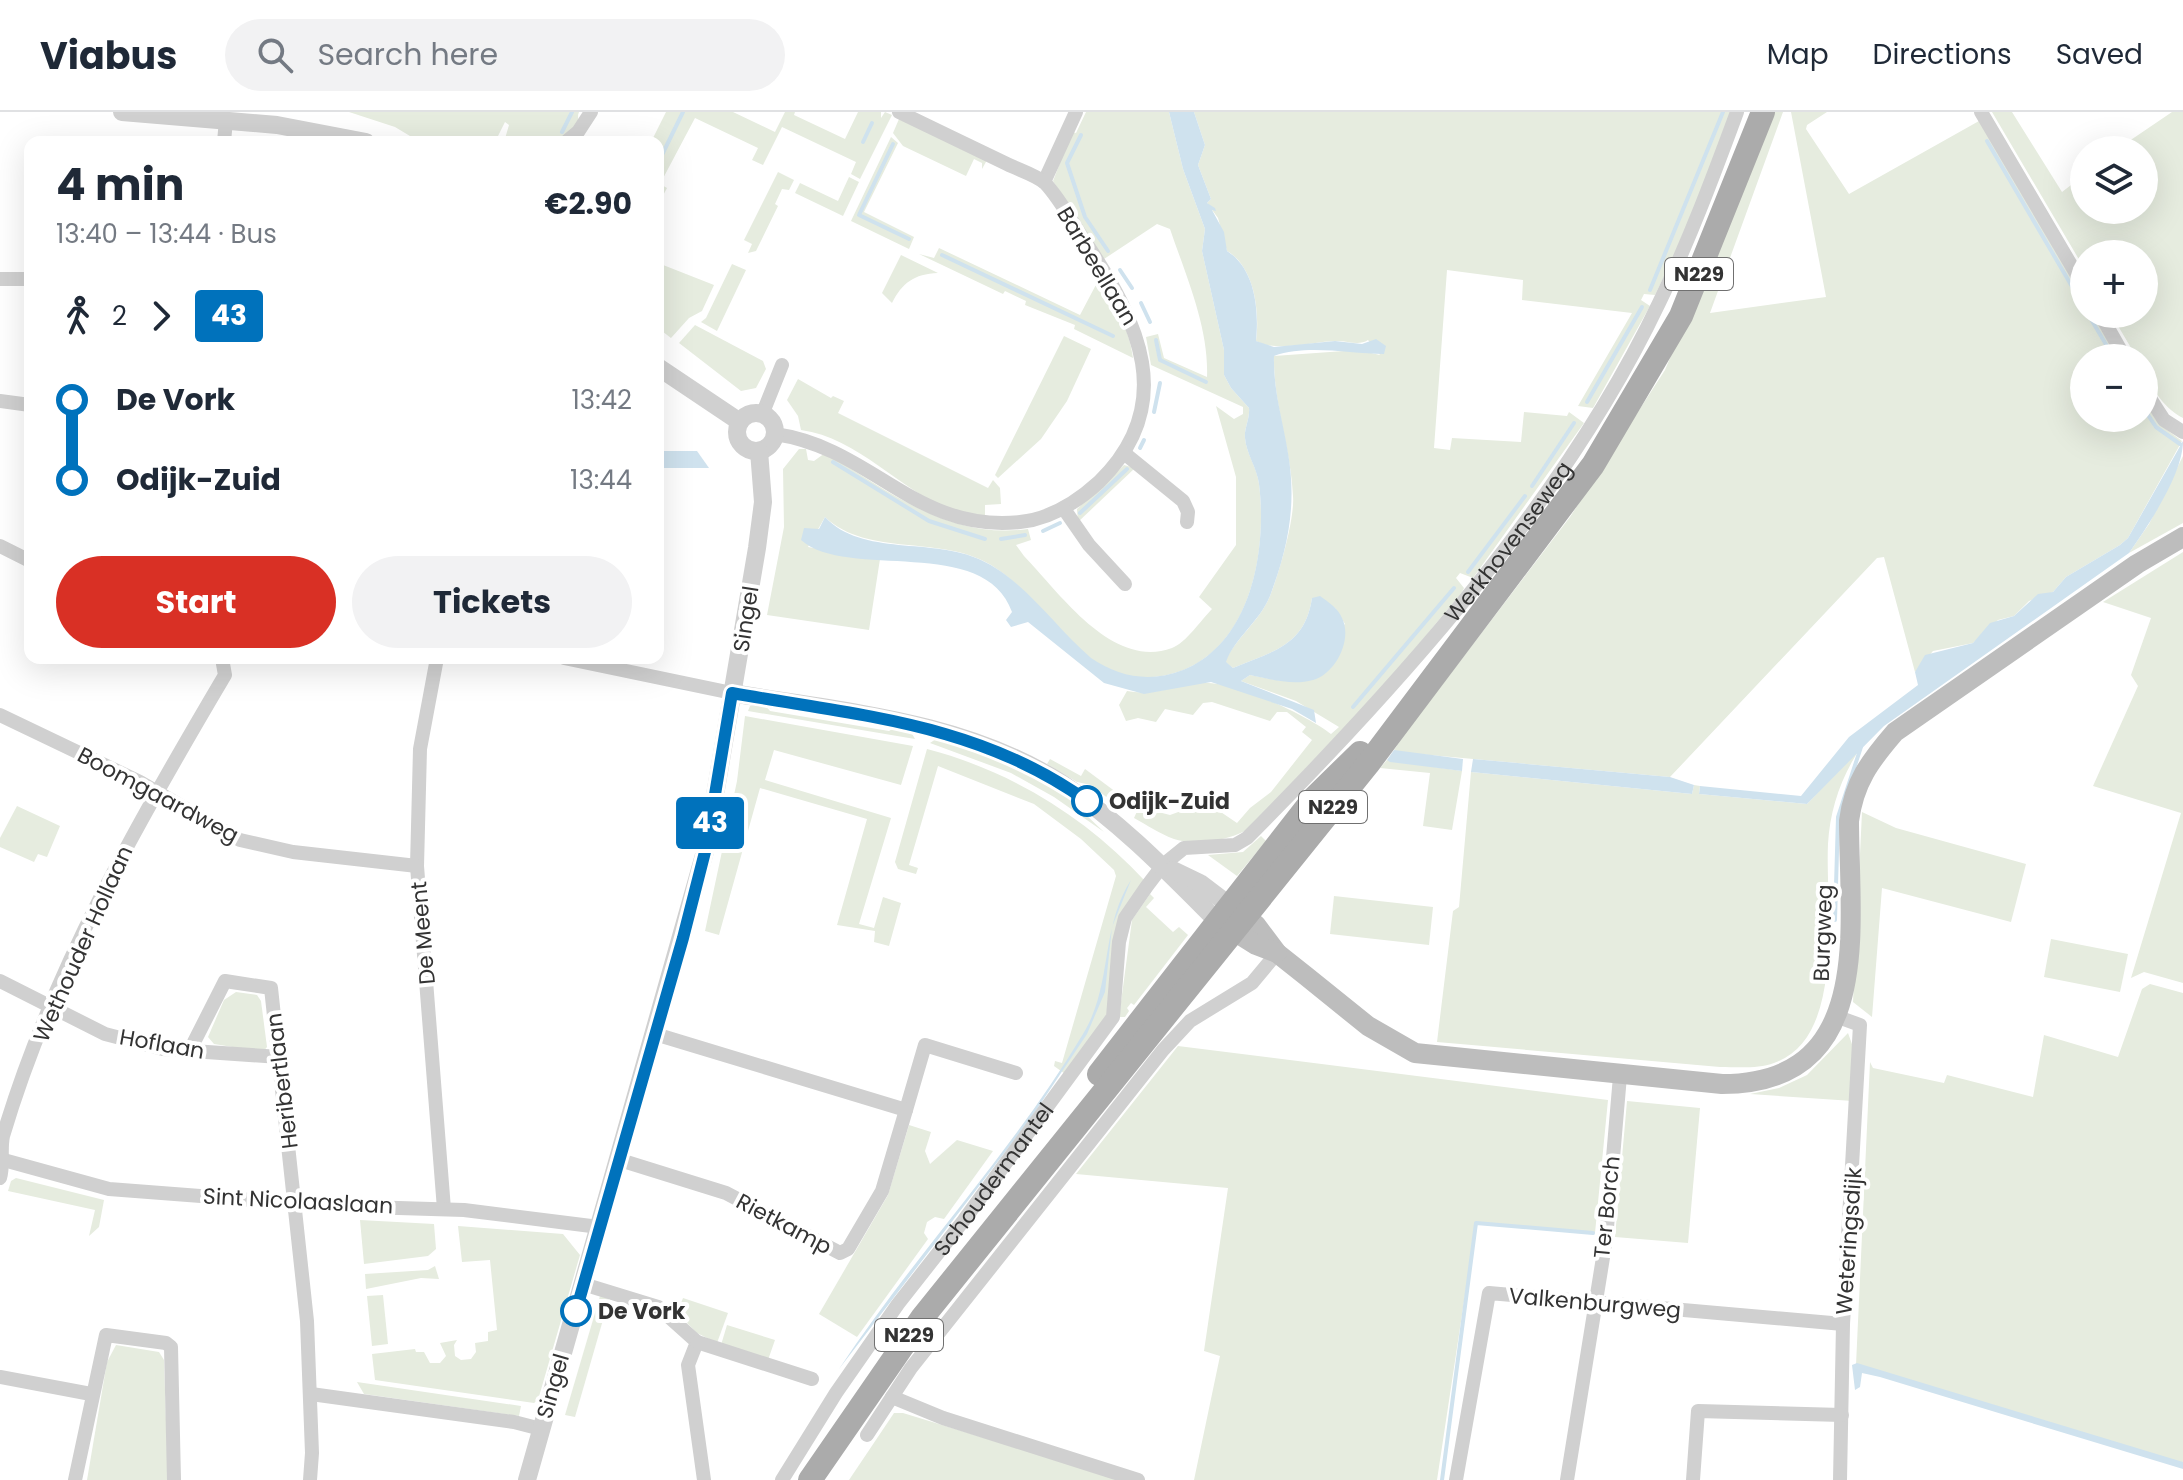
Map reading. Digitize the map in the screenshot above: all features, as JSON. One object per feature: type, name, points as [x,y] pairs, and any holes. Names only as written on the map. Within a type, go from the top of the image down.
[{"type":"main road","name":"Werkhovenseweg","points":[[1231,918],[1368,764],[1418,694],[1515,573],[1617,427],[1681,316],[1763,112]]},
{"type":"main road","name":"Burgweg","points":[[1231,918],[1264,934],[1277,953],[1368,1026],[1415,1053],[1620,1076],[1722,1084],[1760,1081],[1805,1060],[1824,1040],[1838,1017],[1848,976],[1849,821],[1852,798],[1864,768],[1895,732],[2137,564],[2183,537]]},
{"type":"main road","name":"Schoudermantel","points":[[810,1480],[922,1318],[1016,1196],[1074,1131],[1231,918]]},
{"type":"street","points":[[122,112],[226,120],[341,136]]},
{"type":"street","points":[[571,136],[591,112]]},
{"type":"street","name":"Barbeellaan","points":[[775,434],[833,449],[913,501],[953,518],[979,523],[1021,522],[1064,509],[1096,484],[1124,453],[1144,391],[1137,333],[1119,294],[1044,182],[899,112]]},
{"type":"street","points":[[1044,182],[1076,112]]},
{"type":"street","name":"Werkhovenseweg","points":[[1163,865],[1184,848],[1235,845],[1247,838],[1412,663],[1473,587],[1561,469],[1622,373],[1687,242],[1737,112]]},
{"type":"street","points":[[1981,112],[2070,263]]},
{"type":"street","points":[[225,136],[226,120]]},
{"type":"street","points":[[0,279],[24,279]]},
{"type":"street","points":[[762,415],[782,365]]},
{"type":"street","points":[[664,371],[740,422]]},
{"type":"street","points":[[0,401],[24,404]]},
{"type":"street","points":[[2158,411],[2164,420],[2183,432]]},
{"type":"street","points":[[750,414],[762,415],[772,422],[775,434],[769,447],[759,451],[740,443],[737,436],[740,422],[750,414]]},
{"type":"street","name":"Singel","points":[[527,1480],[706,848],[763,502],[759,451]]},
{"type":"street","points":[[1124,453],[1183,501],[1188,512],[1187,522]]},
{"type":"street","points":[[1064,509],[1089,545],[1125,584]]},
{"type":"street","points":[[0,546],[24,558]]},
{"type":"street","name":"Wethouder Hollaan","points":[[0,1178],[2,1139],[51,1008],[101,894],[225,675],[225,664]]},
{"type":"street","name":"De Meent","points":[[436,664],[420,749],[417,866],[444,1209]]},
{"type":"street","points":[[593,664],[732,693],[927,726],[996,749],[1062,784],[1163,865],[1200,883],[1231,918]]},
{"type":"street","name":"Boomgaardweg","points":[[0,715],[157,791],[240,840],[293,852],[417,866]]},
{"type":"street","name":"Schoudermantel","points":[[782,1480],[836,1393],[898,1304],[964,1220],[1113,1017],[1119,942],[1125,918],[1163,865]]},
{"type":"street","points":[[867,1435],[911,1368],[1171,1040],[1190,1021],[1252,983],[1277,953]]},
{"type":"street","name":"Hoflaan","points":[[0,981],[105,1034],[189,1052],[280,1057]]},
{"type":"street","name":"Heribertlaan","points":[[189,1052],[225,981],[271,988],[296,1203],[311,1394],[310,1480]]},
{"type":"street","name":"Weteringsdijk","points":[[1838,1017],[1860,1025],[1843,1324],[1840,1480]]},
{"type":"street","points":[[655,1034],[906,1110]]},
{"type":"street","name":"Rietkamp","points":[[620,1160],[726,1193],[840,1253],[848,1249],[882,1191],[925,1045],[1016,1073]]},
{"type":"street","name":"Ter Borch","points":[[1567,1480],[1606,1239],[1620,1076]]},
{"type":"street","name":"Sint Nicolaaslaan","points":[[0,1159],[109,1189],[296,1203],[444,1209],[599,1227]]},
{"type":"street","points":[[583,1284],[658,1307],[697,1342],[812,1379]]},
{"type":"street","name":"Valkenburgweg","points":[[1456,1480],[1489,1293],[1843,1324]]},
{"type":"street","points":[[75,1480],[106,1335],[166,1343],[171,1347],[174,1480]]},
{"type":"street","points":[[697,1342],[688,1365],[704,1480]]},
{"type":"street","points":[[0,1377],[91,1394]]},
{"type":"street","points":[[311,1394],[514,1422],[541,1429]]},
{"type":"street","points":[[892,1397],[957,1423],[1138,1480]]},
{"type":"street","points":[[1693,1480],[1698,1411],[1842,1415]]},
{"type":"shaded area","points":[[349,112],[579,112],[578,124],[568,136],[506,136],[509,125],[505,122],[498,136],[410,136],[395,127]]},
{"type":"shaded area","points":[[666,112],[733,112],[775,132],[785,112],[795,112],[794,115],[845,139],[858,112],[881,112],[881,118],[885,112],[892,115],[860,179],[851,174],[856,162],[782,127],[763,165],[752,160],[758,148],[695,118],[664,176],[664,136],[654,136]]},
{"type":"shaded area","points":[[1086,112],[1169,112],[1183,169],[1205,229],[1202,251],[1224,350],[1224,375],[1249,408],[1245,438],[1258,478],[1261,509],[1257,563],[1251,589],[1227,637],[1209,655],[1186,669],[1155,677],[1124,675],[1088,657],[1020,588],[991,565],[950,550],[862,537],[843,530],[825,517],[808,547],[880,559],[869,630],[767,615],[784,527],[783,469],[799,449],[806,449],[808,460],[814,461],[825,453],[897,497],[946,520],[999,530],[1028,529],[1031,540],[1016,545],[1024,556],[1089,624],[1129,648],[1150,652],[1172,648],[1188,636],[1212,609],[1199,597],[1236,545],[1236,477],[1216,406],[1234,419],[1243,414],[1243,407],[1151,365],[1146,337],[1158,334],[1164,358],[1207,377],[1200,321],[1170,229],[1157,224],[1104,259],[1053,181],[1072,132],[1076,133]]},
{"type":"shaded area","points":[[1194,112],[1732,112],[1686,231],[1655,295],[1644,294],[1641,300],[1650,306],[1593,408],[1578,406],[1632,313],[1522,300],[1523,280],[1447,270],[1434,448],[1450,450],[1452,438],[1521,442],[1524,412],[1567,416],[1569,412],[1584,423],[1473,578],[1460,573],[1456,578],[1464,588],[1462,592],[1385,685],[1248,829],[1223,839],[1202,842],[1169,837],[1134,818],[1139,807],[1170,815],[1206,802],[1237,823],[1271,792],[1312,740],[1302,732],[1306,727],[1287,712],[1277,712],[1270,721],[1212,702],[1203,703],[1193,715],[1165,709],[1156,722],[1138,718],[1126,721],[1119,705],[1127,691],[1146,692],[1214,683],[1268,700],[1331,734],[1339,727],[1296,701],[1241,681],[1250,675],[1282,681],[1345,624],[1335,608],[1312,598],[1302,627],[1285,645],[1233,668],[1225,662],[1270,596],[1292,518],[1292,478],[1276,391],[1274,356],[1358,350],[1380,355],[1368,340],[1361,343],[1338,341],[1285,346],[1256,341],[1256,304],[1250,279],[1236,258],[1227,251],[1218,218],[1207,203],[1211,199],[1198,165],[1205,145]]},
{"type":"shaded area","points":[[1773,112],[1783,112],[1710,313],[1826,297],[1791,112],[1827,112],[1807,125],[1806,129],[1849,194],[1979,121],[2070,276],[2070,328],[2100,328],[2110,344],[2070,344],[2070,432],[2158,432],[2158,423],[2182,441],[2128,538],[2120,545],[2066,577],[2053,592],[2029,601],[2014,616],[1998,620],[1973,643],[1933,651],[1915,672],[1884,557],[1877,558],[1670,777],[1396,752],[1394,750],[1406,732],[1570,517],[1665,370]]},
{"type":"shaded area","points":[[1992,112],[2012,112],[2062,192],[2070,186],[2070,224],[2158,224],[2158,136],[2137,136],[2172,112],[2183,112],[2183,418],[2168,408],[2158,396],[2158,344],[2129,344],[2119,328],[2158,328],[2158,240],[2070,240],[2070,244]]},
{"type":"shaded area","points":[[899,119],[987,160],[982,169],[982,163],[974,159],[966,176],[903,146],[893,133]]},
{"type":"shaded area","points":[[891,137],[898,143],[864,212],[914,237],[909,249],[851,221]]},
{"type":"shaded area","points":[[778,172],[794,180],[789,190],[782,189],[775,204],[778,206],[756,251],[748,253],[752,244],[744,240]]},
{"type":"shaded area","points":[[849,177],[859,182],[843,216],[795,193],[800,183],[838,201]]},
{"type":"shaded area","points":[[939,248],[1080,315],[1099,279],[1120,317],[1133,358],[1074,329],[1075,325],[1025,305],[1026,301],[1005,291],[1003,294],[919,254],[934,258]]},
{"type":"shaded area","points":[[901,255],[938,273],[922,275],[910,281],[892,303],[882,293]]},
{"type":"shaded area","points":[[732,264],[746,270],[717,331],[701,322],[706,318]]},
{"type":"shaded area","points":[[664,265],[714,285],[702,311],[689,318],[671,338],[664,333]]},
{"type":"shaded area","points":[[695,325],[763,361],[766,369],[756,388],[741,391],[679,343]]},
{"type":"shaded area","points":[[1064,336],[1091,349],[1067,401],[1041,439],[998,478],[995,475]]},
{"type":"shaded area","points":[[798,379],[831,398],[844,401],[838,413],[988,488],[993,480],[1000,488],[1001,504],[985,505],[985,517],[960,513],[914,491],[849,447],[826,436],[801,430],[798,416],[787,400]]},
{"type":"shaded area","points":[[2183,456],[2183,523],[2129,553],[2149,524]]},
{"type":"shaded area","points":[[1124,465],[1135,468],[1078,522],[1077,509]]},
{"type":"shaded area","points":[[2183,552],[2183,983],[2144,972],[2131,978],[2181,813],[2093,786],[2138,686],[2131,675],[2151,618],[2103,602]]},
{"type":"shaded area","points":[[750,706],[766,706],[770,711],[889,731],[894,728],[910,730],[915,739],[748,711]]},
{"type":"shaded area","points":[[745,716],[913,746],[901,785],[774,750],[765,780],[891,818],[859,924],[874,928],[883,897],[901,903],[889,946],[874,942],[875,931],[837,925],[867,819],[760,788],[719,935],[705,931],[737,781]]},
{"type":"shaded area","points":[[939,737],[997,759],[1052,787],[1086,810],[1084,813],[1104,832],[1054,797],[1011,773],[930,743]]},
{"type":"shaded area","points":[[1861,747],[1842,782],[1831,818],[1827,967],[1822,999],[1813,1027],[1797,1049],[1768,1065],[1720,1067],[1437,1042],[1453,911],[1459,907],[1471,772],[1692,794],[1694,785],[1700,786],[1699,794],[1807,804]]},
{"type":"shaded area","points":[[927,749],[988,770],[1045,799],[1098,836],[1145,881],[1138,891],[1107,1014],[1068,1076],[1054,1066],[1055,1061],[1062,1063],[1116,876],[1114,870],[1081,839],[1034,804],[938,766],[909,865],[918,868],[916,874],[898,869],[895,862]]},
{"type":"shaded area","points":[[1050,759],[1081,776],[1085,769],[1128,801],[1123,810],[1091,785],[1077,782],[1047,764]]},
{"type":"shaded area","points":[[1387,760],[1462,771],[1452,830],[1423,826],[1430,773],[1380,768]]},
{"type":"shaded area","points":[[17,806],[60,826],[47,857],[38,854],[34,862],[0,847],[0,838]]},
{"type":"shaded area","points":[[1862,812],[1896,828],[2026,864],[2011,922],[1882,888],[1872,1017],[1853,1002]]},
{"type":"shaded area","points":[[1261,836],[1266,841],[1237,876],[1208,855],[1243,852]]},
{"type":"shaded area","points":[[1150,894],[1154,898],[1146,907],[1173,932],[1179,927],[1188,935],[1134,1005],[1131,1003],[1127,1008],[1129,1011],[1125,1017],[1119,1017],[1132,920]]},
{"type":"shaded area","points":[[1334,896],[1433,907],[1429,945],[1330,934]]},
{"type":"shaded area","points":[[2051,939],[2128,954],[2120,992],[2044,977]]},
{"type":"shaded area","points":[[2150,984],[2183,993],[2183,1466],[1856,1365],[1870,1062],[1873,1068],[1944,1083],[1947,1075],[2033,1097],[2044,1035],[2118,1057],[2142,989]]},
{"type":"shaded area","points":[[236,992],[257,995],[261,1001],[267,1047],[263,1052],[214,1044],[208,1037],[224,1000]]},
{"type":"shaded area","points":[[1848,1033],[1853,1047],[1853,1101],[1750,1094],[1779,1088],[1807,1075]]},
{"type":"shaded area","points":[[1178,1046],[1608,1100],[1595,1233],[1476,1222],[1437,1480],[1194,1480],[1220,1356],[1204,1351],[1228,1188],[1076,1174]]},
{"type":"shaded area","points":[[1627,1101],[1700,1108],[1688,1243],[1615,1237]]},
{"type":"shaded area","points":[[909,1125],[931,1132],[925,1151],[930,1164],[957,1140],[993,1151],[944,1219],[935,1217],[927,1222],[924,1233],[928,1239],[857,1337],[819,1314],[888,1195]]},
{"type":"shaded area","points":[[16,1178],[104,1200],[99,1227],[89,1236],[95,1210],[8,1191],[11,1181]]},
{"type":"shaded area","points":[[360,1220],[434,1224],[436,1249],[428,1256],[364,1264]]},
{"type":"shaded area","points":[[458,1226],[563,1234],[580,1255],[538,1400],[534,1403],[375,1380],[372,1354],[415,1349],[416,1352],[424,1352],[430,1363],[440,1363],[446,1356],[440,1343],[457,1340],[455,1356],[461,1360],[471,1359],[476,1352],[475,1343],[488,1341],[488,1332],[497,1330],[490,1260],[462,1262]]},
{"type":"shaded area","points":[[435,1266],[439,1279],[421,1278],[366,1289],[365,1274],[428,1270]]},
{"type":"shaded area","points":[[383,1295],[388,1344],[372,1346],[367,1296]]},
{"type":"shaded area","points":[[600,1296],[609,1299],[575,1417],[565,1415]]},
{"type":"shaded area","points":[[683,1298],[728,1313],[717,1343],[697,1333],[677,1313]]},
{"type":"shaded area","points":[[727,1325],[775,1340],[768,1360],[721,1345]]},
{"type":"shaded area","points":[[116,1345],[159,1352],[164,1360],[168,1480],[87,1480],[107,1362]]},
{"type":"shaded area","points":[[357,1382],[521,1406],[519,1416],[364,1394]]},
{"type":"shaded area","points":[[894,1413],[903,1413],[1122,1480],[849,1480]]},
{"type":"water","points":[[1169,112],[1194,112],[1205,145],[1198,165],[1211,199],[1207,203],[1215,208],[1216,211],[1212,210],[1224,232],[1227,251],[1237,259],[1250,280],[1256,305],[1256,341],[1274,347],[1335,341],[1362,344],[1376,339],[1386,346],[1384,354],[1315,350],[1274,356],[1291,472],[1289,526],[1282,561],[1266,605],[1226,662],[1233,668],[1285,645],[1302,627],[1312,598],[1320,596],[1338,611],[1345,627],[1343,646],[1335,664],[1321,677],[1305,682],[1250,675],[1241,681],[1314,710],[1316,723],[1292,709],[1211,682],[1144,694],[1104,683],[1028,622],[1011,627],[1006,620],[1012,612],[997,588],[974,574],[946,566],[850,558],[822,552],[801,540],[804,528],[819,529],[825,517],[840,529],[858,537],[942,549],[981,560],[1011,579],[1091,658],[1124,674],[1147,677],[1183,670],[1206,657],[1225,638],[1250,591],[1257,564],[1261,510],[1259,484],[1245,438],[1249,408],[1224,375],[1224,350],[1202,251],[1205,229],[1183,169]]},
{"type":"water","points":[[2183,441],[2171,484],[2129,553],[1884,726],[1807,804],[1699,794],[1700,786],[1801,796],[1849,737],[1918,685],[1915,672],[1925,655],[1973,643],[1990,623],[2014,616],[2038,594],[2053,592],[2066,577],[2128,538]]},
{"type":"water","points":[[664,451],[697,451],[709,468],[664,468]]},
{"type":"water","points":[[1394,750],[1463,759],[1462,771],[1390,762],[1387,760]]},
{"type":"water","points":[[1473,759],[1670,777],[1694,785],[1692,794],[1471,772]]},
{"type":"water","points":[[1131,880],[1113,925],[1121,898]]},
{"type":"water","points":[[1112,930],[1105,992],[1087,1034],[1029,1121],[839,1369],[868,1326],[1026,1120],[1083,1034],[1099,996]]},
{"type":"water","points":[[1857,1363],[2183,1462],[2183,1469],[1880,1377],[1862,1373],[1860,1387],[1855,1390],[1852,1365]]},
{"type":"waterway","points":[[562,132],[572,112]]},
{"type":"waterway","points":[[664,151],[683,112]]},
{"type":"waterway","points":[[1650,290],[1723,112]]},
{"type":"waterway","points":[[863,142],[872,123]]},
{"type":"waterway","points":[[1081,135],[1067,163],[1085,217],[1108,251]]},
{"type":"waterway","points":[[1987,141],[2070,283]]},
{"type":"waterway","points":[[893,144],[859,215],[909,239]]},
{"type":"waterway","points":[[942,255],[1113,336]]},
{"type":"waterway","points":[[1120,270],[1132,288]]},
{"type":"waterway","points":[[1141,303],[1150,322]]},
{"type":"waterway","points":[[1587,402],[1642,307]]},
{"type":"waterway","points":[[2096,328],[2106,344]]},
{"type":"waterway","points":[[1156,340],[1160,360],[1206,382]]},
{"type":"waterway","points":[[1154,412],[1160,383]]},
{"type":"waterway","points":[[1532,486],[1574,423]]},
{"type":"waterway","points":[[2158,428],[2180,444]]},
{"type":"waterway","points":[[1140,448],[1144,440]]},
{"type":"waterway","points":[[833,462],[929,521],[985,539]]},
{"type":"waterway","points":[[1080,513],[1127,469]]},
{"type":"waterway","points":[[1468,572],[1525,496]]},
{"type":"waterway","points":[[1043,531],[1060,523]]},
{"type":"waterway","points":[[1001,539],[1025,535]]},
{"type":"waterway","points":[[1353,707],[1454,588]]},
{"type":"waterway","points":[[1835,920],[1838,817],[1861,747]]},
{"type":"waterway","points":[[1442,1480],[1476,1223],[1593,1233]]},
{"type":"bus line","name":"43","points":[[576,1311],[706,848],[732,693],[927,726],[996,749],[1024,762],[1087,801]]},
{"type":"place","name":"Odijk-Zuid","points":[[1087,801]]},
{"type":"place","name":"De Vork","points":[[576,1311]]}]
